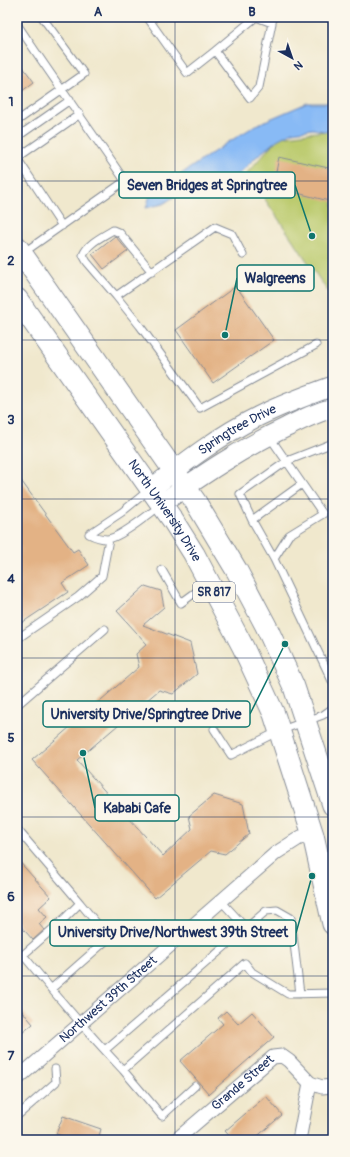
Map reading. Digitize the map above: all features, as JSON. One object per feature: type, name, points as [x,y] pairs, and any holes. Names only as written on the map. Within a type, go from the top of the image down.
[{"type":"main road","name":"SR 817","points":[[19,250],[195,501],[237,571],[266,626],[294,687],[333,805]]},
{"type":"main road","name":"North University Drive","points":[[17,299],[156,497],[194,554],[242,647],[274,714],[313,836],[333,924]]},
{"type":"street","name":"Springtree Drive","points":[[156,497],[179,479],[221,437],[259,416],[304,396],[333,386]]},
{"type":"street","name":"Springtree Drive","points":[[179,479],[238,453],[269,435],[318,412],[333,408]]},
{"type":"street","name":"Northwest 39th Street","points":[[17,1079],[276,852],[301,837],[313,836]]},
{"type":"street","name":"Grande Street","points":[[176,1140],[273,1057],[282,1056],[289,1061],[310,1083]]},
{"type":"street","points":[[299,1140],[310,1083],[322,1087],[333,1086]]},
{"type":"lane","points":[[17,121],[84,74],[42,17]]},
{"type":"lane","points":[[147,17],[187,73],[256,17],[272,20],[259,87],[250,98],[215,51]]},
{"type":"lane","points":[[17,24],[125,181],[62,226],[19,250]]},
{"type":"lane","points":[[17,137],[70,100]]},
{"type":"lane","points":[[62,226],[17,158],[80,114]]},
{"type":"lane","points":[[116,296],[215,227],[232,234],[243,255]]},
{"type":"lane","points":[[152,272],[120,233],[113,230],[85,250],[83,256],[140,326],[200,408],[316,345]]},
{"type":"lane","points":[[269,435],[323,514],[289,535],[274,559]]},
{"type":"lane","points":[[333,443],[287,462],[240,494],[252,520],[274,559],[333,683]]},
{"type":"lane","points":[[252,520],[302,484]]},
{"type":"lane","points":[[156,497],[118,536],[109,539],[99,538],[89,534],[122,512],[156,497]]},
{"type":"lane","points":[[17,639],[78,598],[102,576],[109,539]]},
{"type":"lane","points":[[162,570],[181,603],[209,583]]},
{"type":"lane","points":[[17,705],[105,629]]},
{"type":"lane","points":[[214,729],[231,755],[279,731],[323,715],[333,708]]},
{"type":"lane","points":[[17,829],[109,938],[50,989]]},
{"type":"lane","points":[[221,901],[246,928]]},
{"type":"lane","points":[[80,903],[64,919],[22,955],[80,1024],[123,1070],[162,1116],[195,1086]]},
{"type":"lane","points":[[105,1050],[266,911],[277,910],[291,918],[300,994]]},
{"type":"lane","points":[[155,925],[172,944]]},
{"type":"lane","points":[[123,1070],[246,963],[252,972],[288,994],[333,993]]},
{"type":"lane","points":[[17,1116],[56,1082],[55,1069]]},
{"type":"green space","points":[[333,114],[333,299],[247,173],[279,137],[325,131]]},
{"type":"water","points":[[307,103],[333,103],[333,133],[313,129],[292,132],[277,140],[255,158],[239,174],[213,179],[186,189],[163,204],[146,208],[150,195],[258,124]]},
{"type":"building","points":[[17,59],[34,82],[17,95]]},
{"type":"building","points":[[279,157],[333,169],[333,202],[273,187]]},
{"type":"building","points":[[115,236],[128,251],[104,269],[92,254]]},
{"type":"building","points":[[236,286],[274,340],[213,383],[176,330]]},
{"type":"building","points":[[17,475],[73,552],[78,549],[89,565],[62,583],[68,592],[17,626]]},
{"type":"building","points":[[145,586],[161,591],[164,607],[143,625],[190,643],[197,674],[173,694],[159,690],[77,760],[163,856],[192,829],[189,816],[214,795],[243,804],[249,834],[225,854],[211,851],[155,898],[32,760],[139,667],[136,654],[147,644],[117,611]]},
{"type":"building","points":[[17,859],[51,897],[39,908],[47,917],[39,924],[44,930],[33,940],[17,922]]},
{"type":"building","points":[[17,1005],[33,1024],[17,1037]]},
{"type":"building","points":[[226,1011],[238,1024],[252,1012],[274,1037],[209,1094],[180,1061],[223,1024],[218,1018]]},
{"type":"building","points":[[266,1096],[282,1115],[253,1140],[233,1140],[225,1131]]},
{"type":"building","points":[[63,1116],[101,1129],[98,1140],[74,1140],[56,1134]]},
{"type":"place","name":"Seven Bridges at Springtree","points":[[312,236]]},
{"type":"place","name":"Walgreens","points":[[225,335]]},
{"type":"place","name":"University Drive/Springtree Drive","points":[[285,644]]},
{"type":"place","name":"Kababi Cafe","points":[[83,753]]},
{"type":"place","name":"University Drive/Northwest 39th Street","points":[[312,876]]}]
